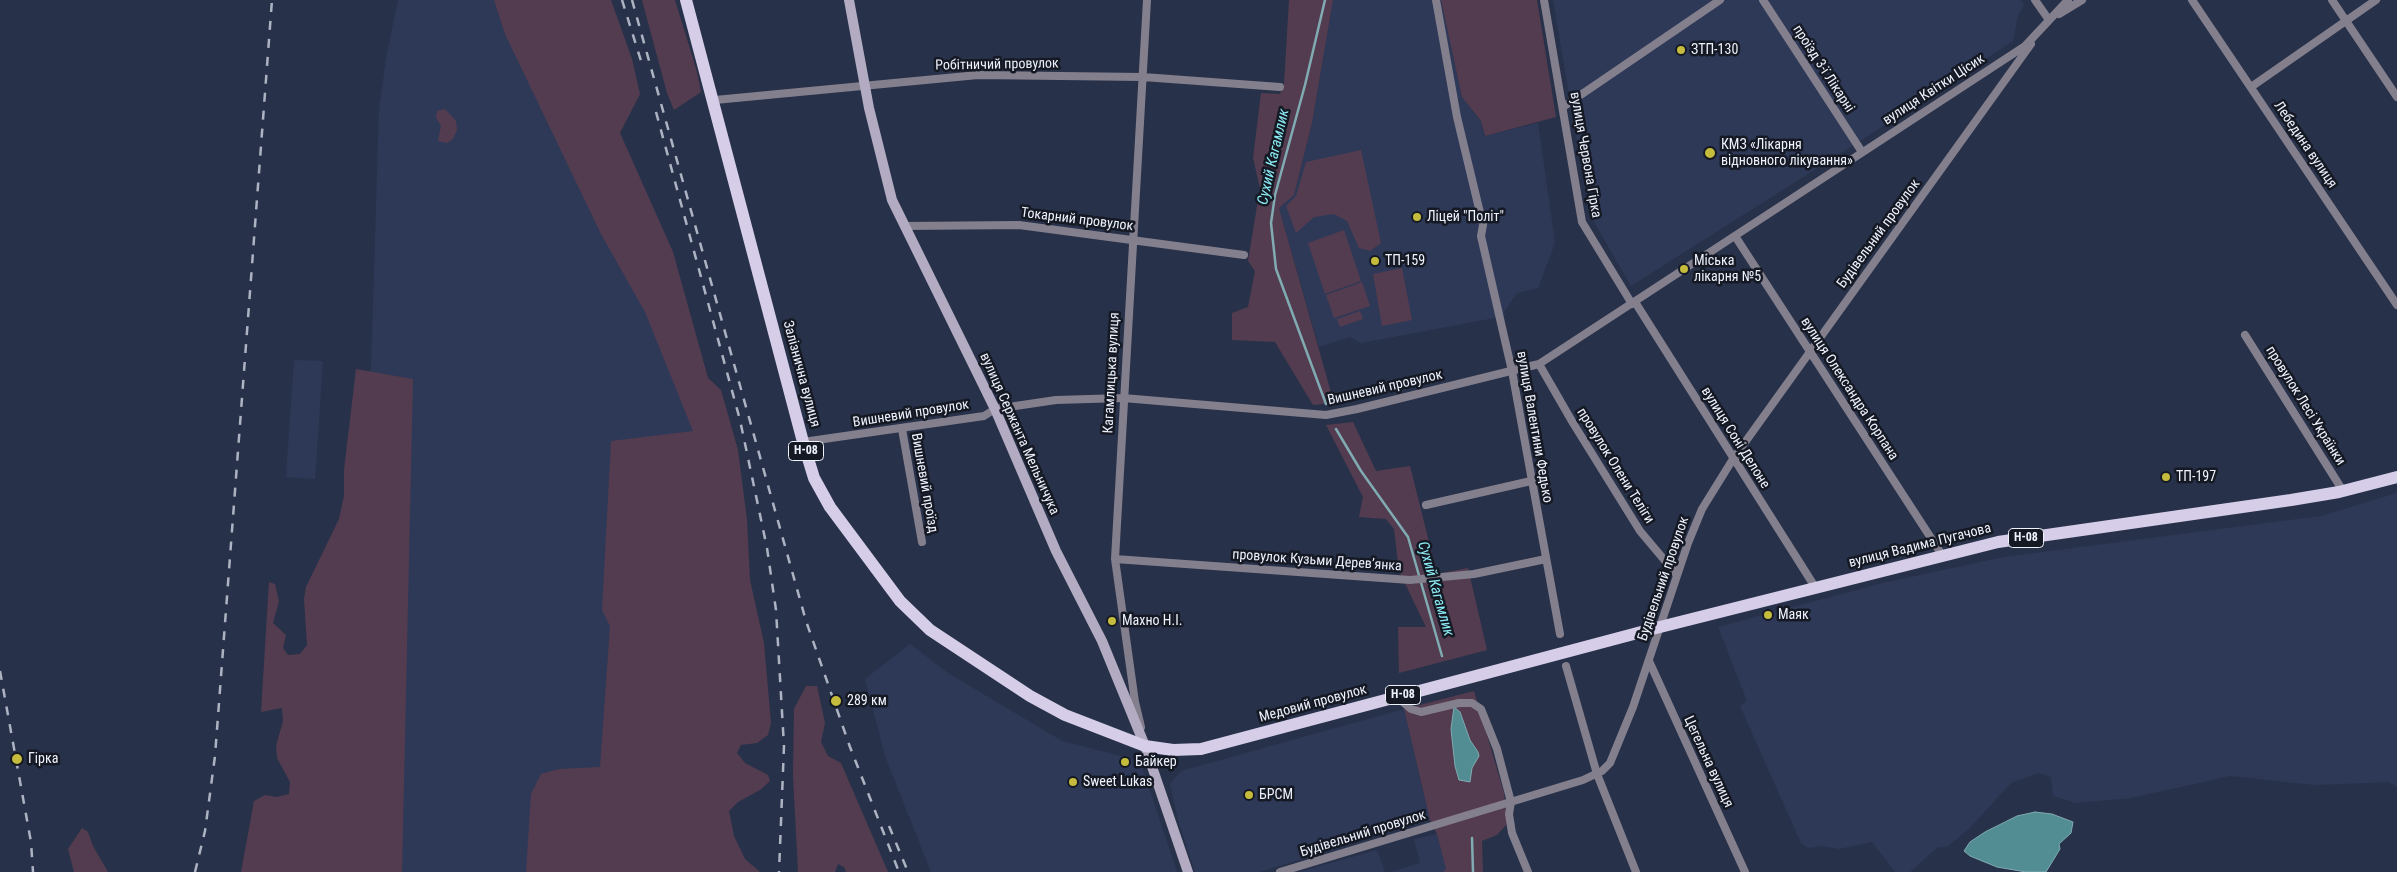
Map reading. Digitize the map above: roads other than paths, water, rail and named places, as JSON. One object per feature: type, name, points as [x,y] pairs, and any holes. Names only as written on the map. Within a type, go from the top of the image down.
[{"type":"main road","name":"Залізнична вулиця","points":[[686,0],[803,442],[814,478],[830,507],[900,601],[930,630],[1030,696],[1065,715],[1145,746]]},
{"type":"main road","name":"вулиця Вадима Пугачова","points":[[1660,627],[1998,542],[2343,491],[2397,477]]},
{"type":"main road","name":"Медовий провулок","points":[[1145,746],[1173,750],[1201,749],[1660,627]]},
{"type":"street","name":"вулиця Сержанта Мельничука","points":[[849,0],[865,84],[892,200],[994,409],[1056,551],[1102,641],[1145,746],[1188,872]]},
{"type":"street","name":"Кагамлицька вулиця","points":[[1145,746],[1135,702],[1115,559],[1147,0]]},
{"type":"street","name":"вулиця Валентини Федько","points":[[1436,0],[1457,117],[1482,223],[1481,236],[1486,263],[1512,372],[1560,634]]},
{"type":"street","name":"вулиця Червона Гірка","points":[[1544,0],[1582,222],[1633,303]]},
{"type":"street","points":[[1563,107],[1720,0]]},
{"type":"street","name":"проїзд 3-ї Лікарні","points":[[1762,0],[1862,152]]},
{"type":"street","points":[[2035,0],[2049,20]]},
{"type":"street","name":"вулиця Квітки Цісик","points":[[1828,175],[2025,46],[2068,0]]},
{"type":"street","name":"вулиця Квітки Цісик","points":[[2049,20],[2082,0]]},
{"type":"street","name":"Лебедина вулиця","points":[[2192,0],[2397,305]]},
{"type":"street","points":[[2332,0],[2397,97]]},
{"type":"street","points":[[2250,87],[2376,0]]},
{"type":"street","name":"Будівельний провулок","points":[[1280,872],[1511,802],[1596,774],[1610,763],[1634,706],[1702,509],[1733,459],[2038,34]]},
{"type":"street","name":"Робітничий провулок","points":[[714,100],[865,84],[978,75],[1143,77],[1280,87]]},
{"type":"street","name":"Вишневий провулок","points":[[803,442],[984,416],[994,409],[1056,400],[1124,398],[1326,415],[1357,410],[1512,372],[1539,364],[1828,175]]},
{"type":"street","name":"Токарний провулок","points":[[905,226],[1019,225],[1244,255]]},
{"type":"street","name":"вулиця Олександра Корпана","points":[[1735,236],[1942,555]]},
{"type":"street","name":"вулиця Соні Делоне","points":[[1633,303],[1815,587]]},
{"type":"street","name":"провулок Лесі Українки","points":[[2245,334],[2343,491]]},
{"type":"street","name":"провулок Олени Теліги","points":[[1539,364],[1573,424],[1640,531],[1678,575]]},
{"type":"street","name":"Вишневий проїзд","points":[[902,428],[922,542]]},
{"type":"street","points":[[1426,505],[1531,481]]},
{"type":"street","name":"провулок Кузьми Деревʼянка","points":[[1115,559],[1410,580],[1474,574],[1546,559]]},
{"type":"street","name":"Цегельна вулиця","points":[[1649,661],[1745,872]]},
{"type":"street","points":[[1566,666],[1596,774],[1636,872]]},
{"type":"street","points":[[1397,697],[1411,709],[1420,712],[1459,703],[1476,705],[1481,709],[1492,733],[1511,802],[1509,814],[1512,833],[1528,872]]},
{"type":"waterway","name":"Сухий Кагамлик","points":[[1325,0],[1305,85],[1275,195],[1271,223],[1276,269],[1326,404]]},
{"type":"waterway","name":"Сухий Кагамлик","points":[[1336,429],[1361,471],[1408,537],[1442,656]]},
{"type":"waterway","name":"Сухий Кагамлик","points":[[1472,838],[1473,872]]},
{"type":"railway","points":[[195,872],[205,831],[215,756],[272,0]]},
{"type":"railway","points":[[622,0],[642,64]]},
{"type":"railway","points":[[632,0],[806,621],[850,747],[899,872]]},
{"type":"railway","points":[[656,112],[740,420],[767,548],[776,610],[784,746],[779,872]]},
{"type":"railway","points":[[0,671],[31,842],[33,872]]},
{"type":"railway","points":[[889,826],[908,872]]},
{"type":"place","name":"ЗТП-130","points":[[1681,50]]},
{"type":"place","name":"КМЗ «Лікарня відновного лікування»","points":[[1710,153]]},
{"type":"place","name":"Ліцей \"Політ\"","points":[[1417,217]]},
{"type":"place","name":"ТП-159","points":[[1375,261]]},
{"type":"place","name":"Міська лікарня №5","points":[[1684,269]]},
{"type":"place","name":"ТП-197","points":[[2166,477]]},
{"type":"place","name":"Маяк","points":[[1768,615]]},
{"type":"place","name":"Махно Н.І.","points":[[1112,621]]},
{"type":"place","name":"289 км","points":[[836,701]]},
{"type":"place","name":"Гірка","points":[[17,759]]},
{"type":"place","name":"Байкер","points":[[1125,762]]},
{"type":"place","name":"Sweet Lukas","points":[[1073,782]]},
{"type":"place","name":"БРСМ","points":[[1249,795]]}]
